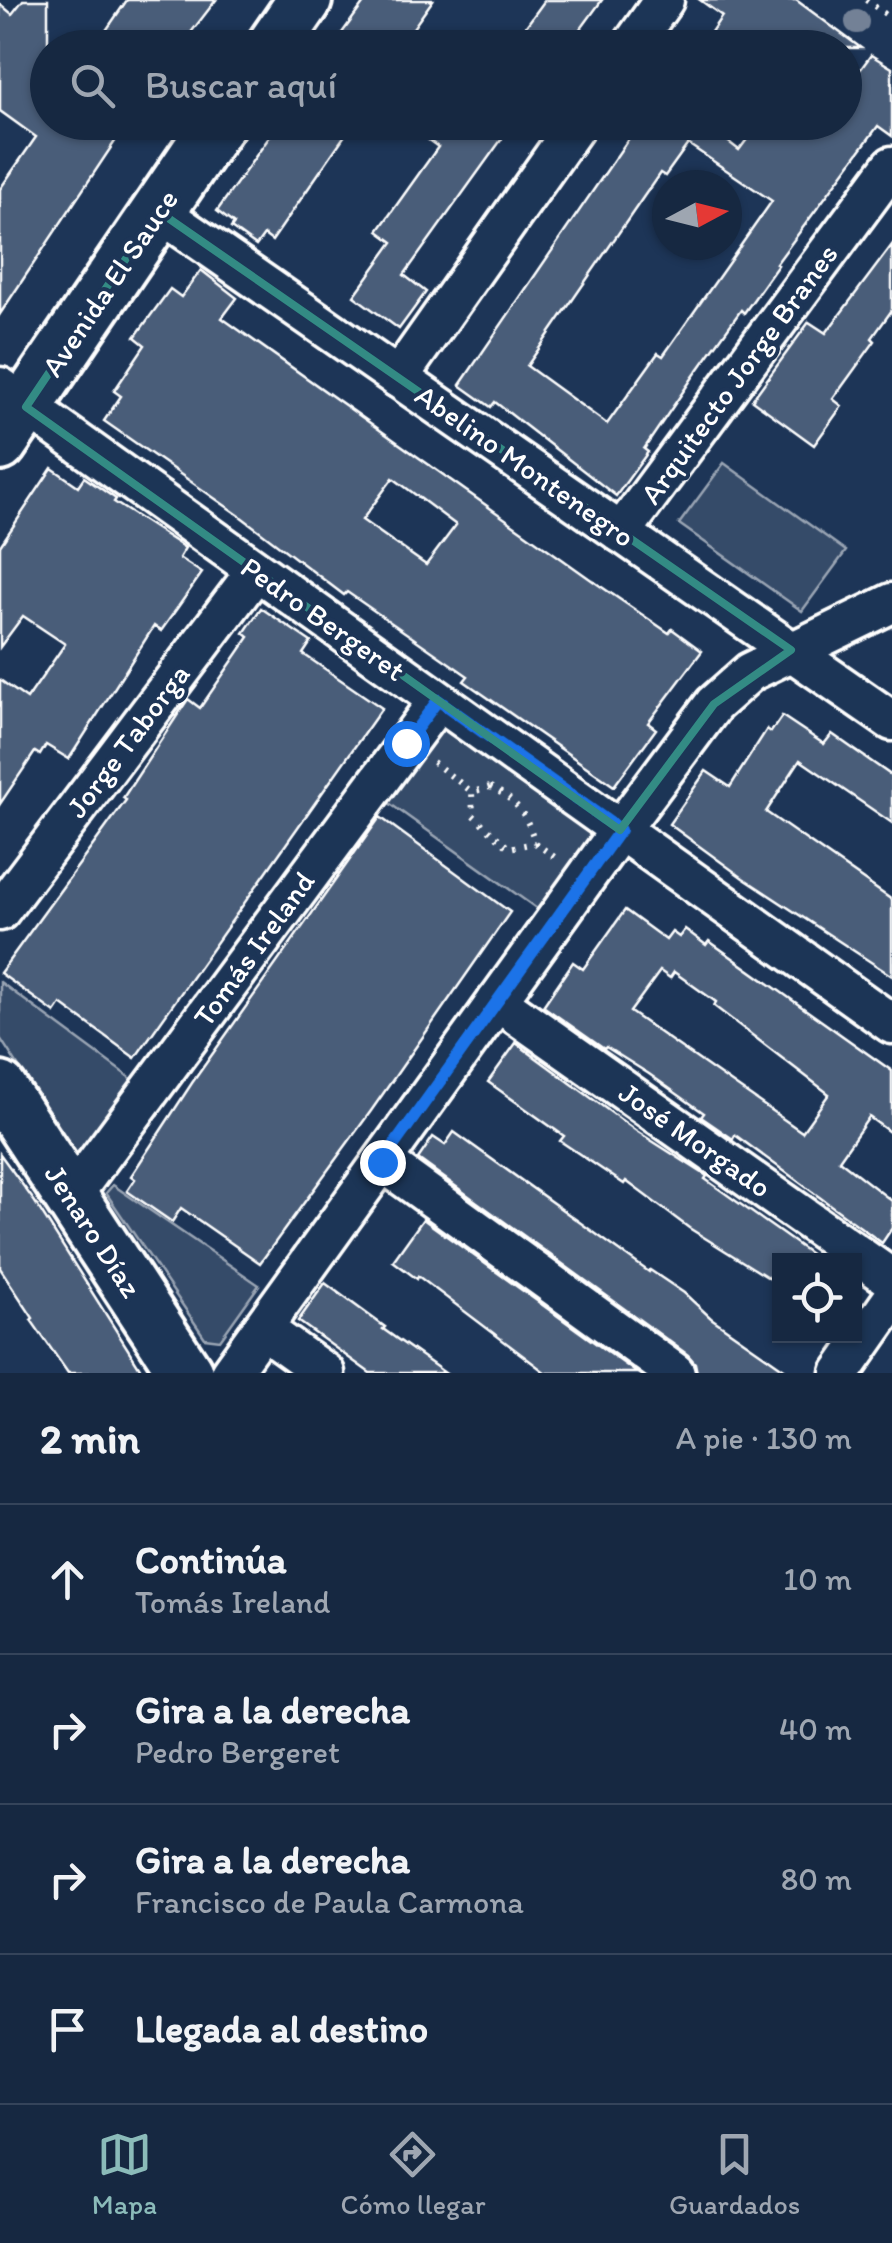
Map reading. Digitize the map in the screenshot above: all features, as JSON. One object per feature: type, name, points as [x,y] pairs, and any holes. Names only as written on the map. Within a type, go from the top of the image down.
[{"type":"street","points":[[284,30],[305,0]]},
{"type":"street","points":[[643,30],[664,0]]},
{"type":"street","name":"Avenida El Sauce","points":[[9,413],[207,140]]},
{"type":"street","points":[[398,378],[565,140]]},
{"type":"street","name":"Arquitecto Jorge Branes","points":[[622,534],[892,166]]},
{"type":"street","name":"Abelino Montenegro","points":[[158,211],[892,721]]},
{"type":"street","name":"Pedro Bergeret","points":[[9,413],[256,571],[892,1024]]},
{"type":"street","name":"Jorge Taborga","points":[[0,912],[256,571]]},
{"type":"street","points":[[230,1373],[714,704],[750,672],[892,603]]},
{"type":"street","name":"Tomás Ireland","points":[[71,1197],[438,700]]},
{"type":"street","name":"José Morgado","points":[[498,1001],[892,1279]]},
{"type":"street","name":"Jenaro Díaz","points":[[0,1090],[186,1373]]},
{"type":"street","points":[[382,1162],[675,1373]]},
{"type":"street","points":[[841,1373],[892,1300]]},
{"type":"street","points":[[263,1329],[325,1373]]},
{"type":"path","points":[[866,0],[892,19]]},
{"type":"path","points":[[406,743],[472,792],[474,815],[508,848],[536,843],[527,816],[509,796],[490,788],[472,792]]},
{"type":"highlighted area","points":[[158,211],[791,650],[714,704],[620,830],[26,407]]},
{"type":"shaded area","points":[[724,463],[846,551],[802,611],[679,524]]},
{"type":"shaded area","points":[[437,719],[596,833],[540,911],[382,798]]},
{"type":"shaded area","points":[[0,982],[133,1080],[79,1160],[0,1038]]},
{"type":"shaded area","points":[[113,1185],[259,1285],[220,1340],[205,1338],[106,1193]]},
{"type":"building","points":[[23,0],[48,0],[48,30],[30,30],[30,133],[0,111],[0,4],[12,14]]},
{"type":"building","points":[[127,0],[216,0],[193,30],[106,30]]},
{"type":"building","points":[[366,0],[433,0],[412,30],[344,30]]},
{"type":"building","points":[[545,0],[602,0],[580,30],[523,30]]},
{"type":"building","points":[[700,0],[796,0],[837,30],[712,30],[722,16]]},
{"type":"building","points":[[871,55],[892,68],[892,136],[878,126],[744,313],[741,310],[693,377],[616,496],[495,402],[491,407],[460,385],[628,140],[726,140],[739,150],[746,140],[862,140],[862,67]],"holes":[[[688,144],[726,170],[742,170],[742,181],[772,201],[742,244],[742,260],[731,260],[663,356],[658,353],[607,424],[527,366],[652,185],[652,170],[669,170]]]},
{"type":"building","points":[[34,140],[116,140],[0,314],[0,189]]},
{"type":"building","points":[[267,140],[342,140],[272,241],[264,235],[256,246],[231,228],[234,224],[217,211]]},
{"type":"building","points":[[428,140],[501,140],[404,275],[426,292],[399,329],[354,296],[393,242],[378,231],[438,147]]},
{"type":"building","points":[[892,245],[892,310],[833,399],[842,406],[814,445],[752,400],[809,322],[826,333]]},
{"type":"building","points":[[201,270],[237,298],[222,318],[593,581],[702,651],[648,723],[656,729],[614,786],[464,681],[468,676],[347,592],[344,595],[104,421],[121,396],[114,391],[145,345],[135,337],[170,289],[181,297]],"holes":[[[393,478],[456,525],[426,565],[362,520]]]},
{"type":"building","points":[[52,468],[78,486],[84,477],[116,499],[114,502],[185,548],[179,558],[202,573],[161,631],[154,626],[69,759],[46,745],[40,755],[35,752],[0,804],[0,680],[27,699],[65,644],[23,616],[0,647],[0,546]]},
{"type":"building","points":[[261,608],[311,642],[303,654],[382,708],[135,1058],[61,1004],[55,1013],[0,973],[126,800],[123,798],[188,699],[200,708],[249,637],[244,633]]},
{"type":"building","points":[[782,716],[824,744],[832,734],[892,776],[892,823],[800,760],[766,812],[892,900],[892,976],[669,824],[706,771],[730,787],[767,729],[771,732]]},
{"type":"building","points":[[380,817],[510,912],[260,1263],[181,1208],[172,1222],[127,1191],[135,1179],[131,1176]]},
{"type":"building","points":[[625,910],[666,940],[672,932],[679,937],[685,929],[706,945],[709,941],[892,1071],[892,1134],[869,1117],[839,1160],[892,1201],[892,1228],[882,1243],[735,1135],[733,1139],[701,1117],[704,1113],[649,1074],[604,1049],[543,1006],[573,962],[583,969]],"holes":[[[660,971],[670,978],[674,972],[716,1002],[714,1006],[829,1094],[802,1132],[630,1012]]]},
{"type":"building","points":[[516,1043],[635,1130],[707,1176],[705,1179],[809,1253],[772,1253],[772,1280],[560,1141],[564,1136],[488,1082]]},
{"type":"building","points":[[454,1132],[684,1293],[711,1318],[790,1373],[697,1373],[688,1355],[418,1159],[433,1137],[445,1145]]},
{"type":"building","points":[[0,1154],[35,1202],[143,1373],[68,1373],[31,1320],[0,1268]]},
{"type":"building","points":[[423,1219],[637,1373],[546,1373],[393,1261]]},
{"type":"building","points":[[325,1283],[445,1373],[370,1373],[298,1321]]},
{"type":"route","points":[[382,1162],[620,830],[438,700],[406,743]]}]
